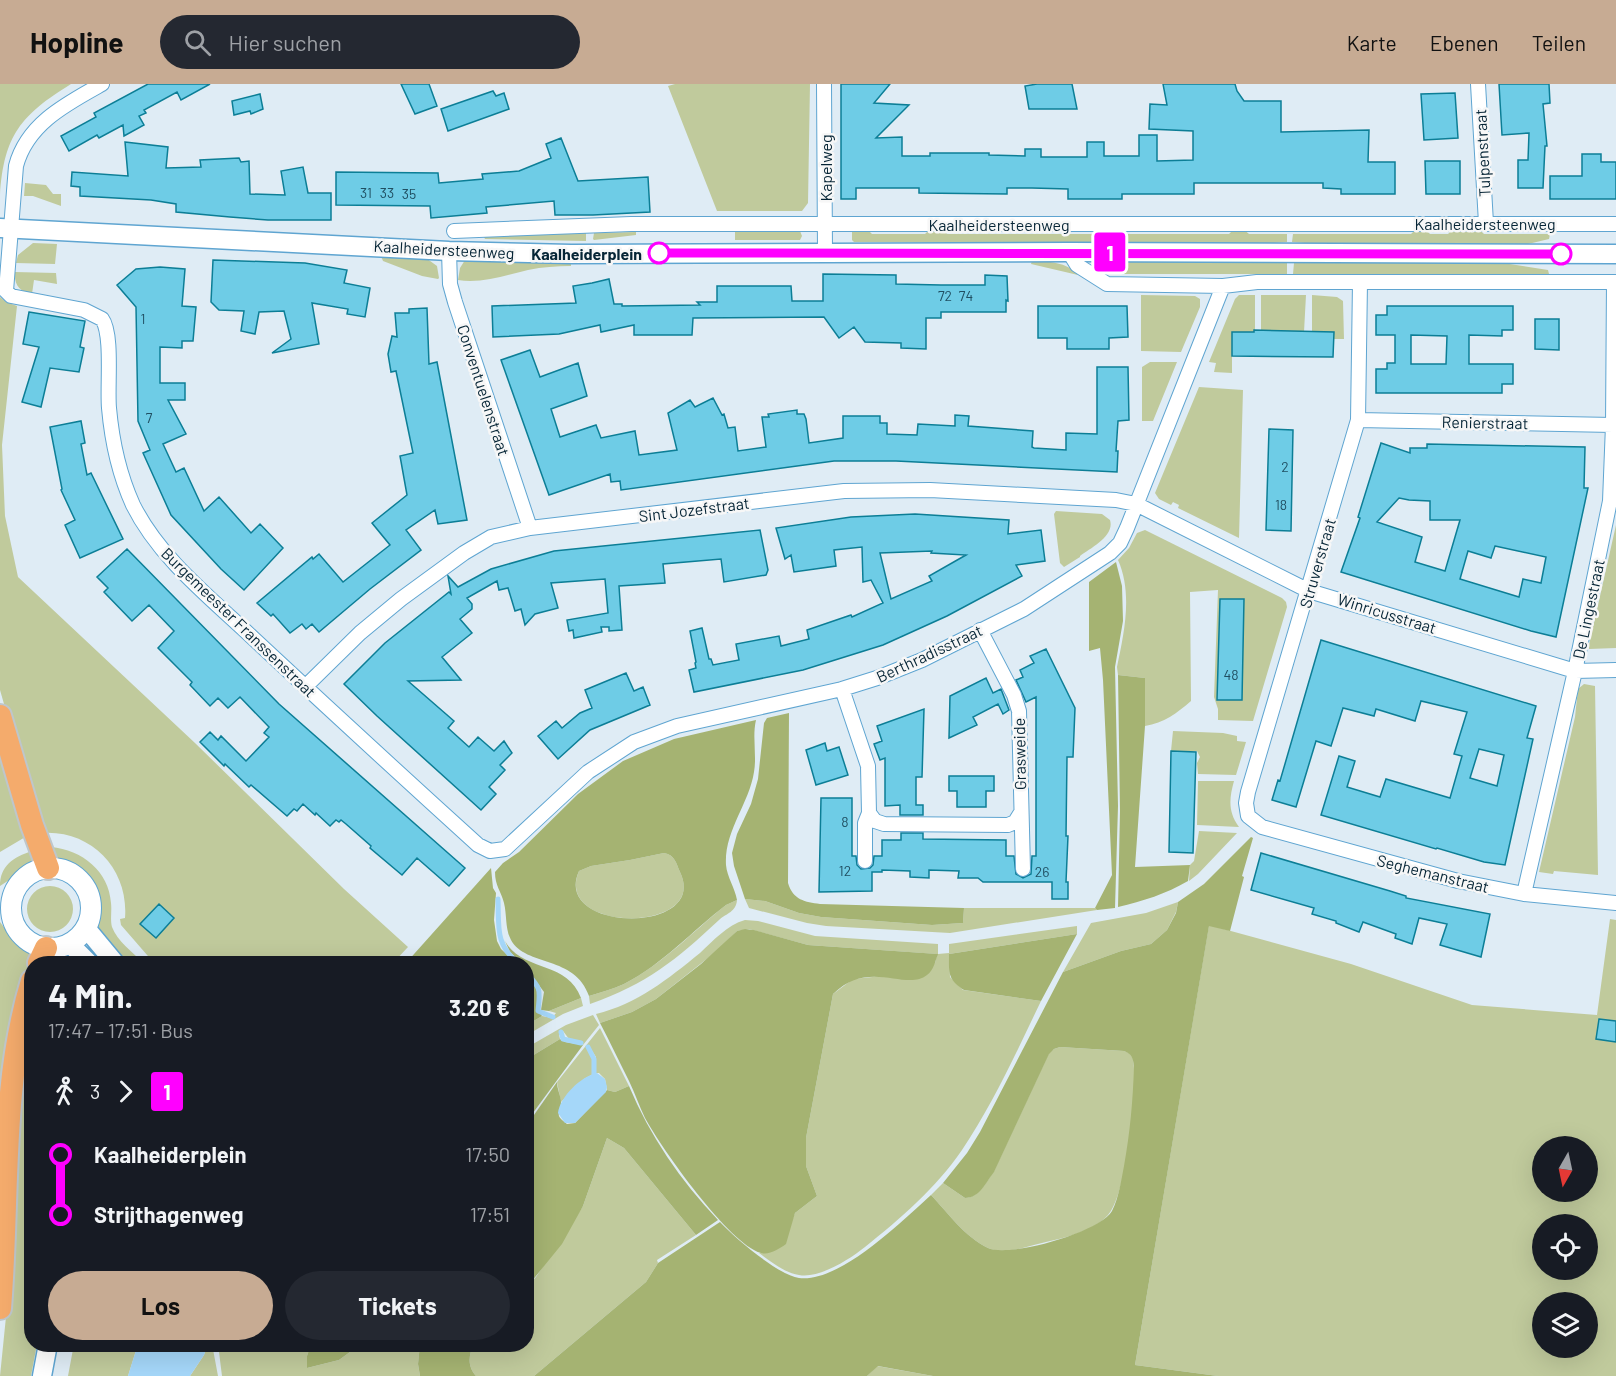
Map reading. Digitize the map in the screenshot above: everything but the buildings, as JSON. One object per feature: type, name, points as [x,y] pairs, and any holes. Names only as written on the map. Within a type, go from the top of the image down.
[{"type":"highway","points":[[0,716],[32,825],[48,868]]},
{"type":"highway","points":[[0,1308],[4,1243],[7,1101],[13,1047],[24,1009]]},
{"type":"main road","points":[[48,868],[72,873],[82,882],[88,892],[91,916],[86,928],[76,940],[42,956],[6,915],[6,895],[26,876],[36,870],[48,868]]},
{"type":"street","points":[[5,228],[16,166],[25,143],[47,118],[102,84]]},
{"type":"street","name":"Kapelweg","points":[[824,84],[825,252]]},
{"type":"street","name":"Tulpenstraat","points":[[1478,84],[1486,223]]},
{"type":"street","name":"Kaalheidersteenweg","points":[[454,231],[632,224],[1616,224]]},
{"type":"street","name":"Kaalheidersteenweg","points":[[5,228],[449,251],[571,254],[825,252],[1616,254]]},
{"type":"street","name":"Burgemeester Franssenstraat","points":[[5,228],[5,287],[8,294],[91,312],[105,323],[108,335],[109,408],[115,453],[133,503],[148,532],[169,558],[305,687],[484,849]]},
{"type":"street","name":"Conventuelenstraat","points":[[449,251],[450,284],[455,302],[530,528]]},
{"type":"street","name":"Kaalheidersteenweg","points":[[1069,252],[1077,266],[1107,284],[1223,286],[1257,282],[1615,282]]},
{"type":"street","name":"Struverstraat","points":[[1254,822],[1246,810],[1248,792],[1358,420],[1360,282]]},
{"type":"street","name":"De Lingestraat","points":[[1524,894],[1575,671],[1610,501],[1615,282]]},
{"type":"street","name":"Berthradisstraat","points":[[484,849],[495,851],[505,849],[588,772],[634,742],[677,726],[842,689],[877,678],[922,660],[1024,609],[1110,553],[1120,543],[1223,286]]},
{"type":"street","name":"Renierstraat","points":[[1358,420],[1613,425]]},
{"type":"street","name":"Sint Jozefstraat","points":[[305,687],[360,633],[401,599],[464,553],[491,537],[530,528],[844,491],[930,490],[1116,500],[1136,504]]},
{"type":"street","name":"Winricusstraat","points":[[1136,504],[1309,591],[1575,671],[1616,670]]},
{"type":"street","name":"Grasweide","points":[[980,630],[1014,695],[1019,711],[1023,869]]},
{"type":"street","points":[[842,689],[868,765],[869,813],[865,823],[865,861]]},
{"type":"street","name":"Grasweide","points":[[869,813],[875,821],[884,824],[1008,825],[1015,822],[1020,814]]},
{"type":"street","points":[[1245,833],[1254,822]]},
{"type":"street","name":"Seghemanstraat","points":[[1254,822],[1273,830],[1437,876],[1524,894],[1616,903]]},
{"type":"street","points":[[86,928],[109,956]]},
{"type":"street","points":[[70,944],[82,956]]},
{"type":"street","points":[[42,1376],[46,1352]]},
{"type":"green space","points":[[0,84],[71,84],[39,106],[18,129],[6,157],[0,195]]},
{"type":"green space","points":[[675,84],[810,84],[808,203],[802,211],[717,211],[668,86]]},
{"type":"green space","points":[[25,183],[46,185],[53,194],[61,194],[61,206],[33,196],[24,196]]},
{"type":"green space","points":[[865,227],[872,234],[925,234],[932,227],[940,227],[947,234],[1229,234],[1236,227],[1241,227],[1249,234],[1287,234],[1287,242],[1259,244],[854,242],[852,229]]},
{"type":"green space","points":[[1418,227],[1423,227],[1430,234],[1448,234],[1455,227],[1477,227],[1484,234],[1550,234],[1549,239],[1528,244],[1292,242],[1293,234],[1411,234]]},
{"type":"green space","points":[[735,231],[800,231],[802,236],[800,240],[735,240]]},
{"type":"green space","points":[[636,232],[636,235],[593,239],[594,233]]},
{"type":"green space","points":[[586,233],[586,241],[485,239],[484,237],[485,235]]},
{"type":"green space","points":[[33,243],[57,244],[55,264],[16,263],[18,255]]},
{"type":"green space","points":[[381,256],[426,258],[437,266],[439,278],[422,276],[383,261]]},
{"type":"green space","points":[[465,260],[557,261],[571,263],[571,266],[534,269],[484,280],[458,280],[460,268]]},
{"type":"green space","points":[[1032,261],[1063,265],[1078,275],[1031,264]]},
{"type":"green space","points":[[1097,261],[1262,261],[1287,263],[1287,274],[1112,274],[1095,269]]},
{"type":"green space","points":[[1490,261],[1548,270],[1549,274],[1293,274],[1294,263]]},
{"type":"green space","points":[[15,272],[56,273],[57,284],[34,280],[32,294],[19,287]]},
{"type":"green space","points":[[1141,295],[1195,296],[1200,299],[1200,307],[1181,352],[1141,351]]},
{"type":"green space","points":[[1239,295],[1255,295],[1255,330],[1254,332],[1232,332],[1232,373],[1214,372],[1216,363],[1209,362],[1235,299]]},
{"type":"green space","points":[[1261,295],[1306,295],[1304,332],[1261,330]]},
{"type":"green space","points":[[1312,295],[1337,297],[1343,301],[1344,339],[1333,339],[1312,332]]},
{"type":"green space","points":[[0,297],[17,306],[2,445],[5,516],[18,577],[195,743],[344,889],[408,947],[400,956],[148,956],[121,925],[120,919],[125,918],[125,900],[121,883],[103,856],[91,845],[76,838],[59,833],[41,833],[0,690]]},
{"type":"green space","points":[[1150,362],[1177,362],[1153,421],[1142,421],[1142,367]]},
{"type":"green space","points":[[1199,387],[1243,390],[1239,538],[1178,508],[1179,505],[1173,502],[1171,505],[1159,499],[1155,493]]},
{"type":"green space","points":[[1056,511],[1102,514],[1110,520],[1111,526],[1106,536],[1096,545],[1064,567],[1060,563],[1054,514]]},
{"type":"green space","points":[[1616,525],[1616,648],[1589,649],[1589,645]]},
{"type":"green space","points":[[1145,530],[1286,602],[1287,607],[1253,721],[1218,720],[1218,709],[1214,697],[1218,590],[1190,592],[1191,701],[1170,717],[1145,726],[1145,678],[1118,675],[1117,667],[1126,614],[1125,586],[1118,560],[1129,548],[1137,533]]},
{"type":"green space","points":[[1116,562],[1122,586],[1123,621],[1115,667],[1118,806],[1115,908],[1097,910],[1095,908],[1112,875],[1103,680],[1100,648],[1089,651],[1089,582]]},
{"type":"green space","points":[[1118,675],[1145,678],[1145,726],[1135,867],[1190,865],[1188,881],[1154,897],[1118,907],[1120,811]]},
{"type":"green space","points":[[1584,684],[1595,686],[1598,875],[1539,872],[1575,717],[1578,689]]},
{"type":"green space","points":[[789,713],[788,883],[796,897],[820,904],[964,908],[963,923],[932,925],[821,917],[799,913],[765,901],[745,899],[732,853],[758,779],[764,723],[767,718]]},
{"type":"green space","points":[[756,720],[754,772],[726,853],[726,865],[737,900],[726,905],[652,967],[620,986],[589,996],[582,983],[573,974],[562,967],[528,954],[511,940],[495,872],[519,852],[578,794],[623,761],[674,739]],"holes":[[[664,853],[671,856],[680,872],[683,893],[673,907],[654,916],[630,918],[607,915],[587,906],[577,891],[579,871],[591,866]]]},
{"type":"green space","points":[[1173,731],[1223,733],[1237,736],[1237,741],[1246,742],[1236,775],[1198,774],[1197,763],[1200,757],[1197,751],[1171,751]]},
{"type":"green space","points":[[0,740],[27,836],[0,852]]},
{"type":"green space","points":[[1198,781],[1234,781],[1230,805],[1239,827],[1197,825]]},
{"type":"green space","points":[[1199,831],[1237,833],[1189,881],[1190,865],[1194,861]]},
{"type":"green space","points":[[1251,837],[1253,838],[1230,931],[1209,926],[1135,1365],[1218,1376],[933,1376],[878,1366],[867,1376],[534,1376],[646,1282],[658,1263],[720,1222],[769,1263],[799,1278],[815,1277],[833,1271],[851,1261],[887,1234],[931,1195],[972,1238],[988,1248],[999,1250],[1054,1241],[1073,1235],[1104,1219],[1112,1211],[1118,1195],[1130,1129],[1134,1066],[1132,1057],[1124,1051],[1060,1047],[1054,1049],[1049,1054],[994,1172],[982,1189],[975,1195],[965,1198],[943,1183],[967,1153],[980,1132],[1063,972],[1121,951],[1151,944],[1167,930],[1176,913],[1178,902],[1204,884]]},
{"type":"green space","points":[[51,847],[73,853],[92,864],[99,872],[109,892],[111,924],[114,932],[136,956],[119,956],[106,942],[97,922],[96,895],[90,880],[82,872],[52,854]]},
{"type":"green space","points":[[32,851],[35,863],[0,886],[2,873],[9,863]]},
{"type":"green space","points":[[664,853],[671,856],[676,863],[683,892],[673,907],[654,916],[631,918],[607,915],[588,906],[577,892],[579,871],[591,866]]},
{"type":"green space","points":[[491,868],[493,888],[496,893],[494,920],[497,941],[508,956],[412,956]]},
{"type":"green space","points":[[50,886],[66,893],[73,909],[66,925],[50,932],[34,925],[27,909],[34,893]]},
{"type":"green space","points":[[745,899],[765,901],[799,913],[821,917],[932,925],[963,923],[964,908],[1095,908],[1097,910],[950,933],[807,923],[749,908]]},
{"type":"green space","points":[[737,900],[731,912],[660,970],[628,988],[590,1004],[589,996],[620,986],[652,967],[726,905]]},
{"type":"green space","points":[[1178,902],[1167,930],[1151,944],[1121,951],[1063,972],[1091,923],[1146,913]]},
{"type":"green space","points":[[1610,919],[1616,920],[1616,1376],[1218,1376],[1135,1365],[1209,925],[1351,964],[1472,1005],[1597,1015]]},
{"type":"green space","points":[[745,920],[758,921],[815,936],[938,944],[938,954],[949,953],[949,944],[1077,926],[1077,934],[949,954],[950,977],[963,990],[1041,1001],[994,1096],[952,1164],[917,1202],[865,1247],[843,1262],[816,1274],[799,1275],[788,1272],[759,1253],[765,1253],[791,1223],[795,1213],[817,1196],[806,1166],[806,1138],[833,994],[853,979],[882,976],[935,963],[937,954],[808,945],[749,929],[737,931],[718,950],[656,999],[632,1012],[600,1023],[596,1014],[625,1004],[651,990],[688,963],[726,929]]},
{"type":"green space","points":[[0,922],[15,942],[35,954],[34,956],[24,956],[24,994],[0,1186]]},
{"type":"green space","points":[[745,929],[808,945],[938,954],[931,971],[918,979],[860,978],[833,994],[806,1138],[806,1166],[817,1196],[795,1213],[786,1244],[768,1253],[761,1253],[748,1246],[715,1215],[697,1194],[645,1118],[600,1023],[632,1012],[656,999],[701,964],[737,931]]},
{"type":"green space","points":[[1077,934],[1041,1001],[964,990],[954,982],[950,975],[949,954]]},
{"type":"green space","points":[[505,941],[519,956],[514,956]]},
{"type":"green space","points":[[534,963],[566,977],[581,998],[549,1011],[541,1010],[544,992],[534,978]]},
{"type":"green space","points":[[534,983],[538,994],[537,1009],[542,1016],[534,1021]]},
{"type":"green space","points":[[581,998],[583,1006],[563,1014],[534,1031],[534,1021],[542,1016],[552,1018],[556,1013],[549,1011]]},
{"type":"green space","points":[[593,1015],[599,1025],[583,1045],[582,1042],[569,1039],[563,1031],[559,1035],[560,1039],[534,1055],[534,1043],[566,1025]]},
{"type":"green space","points":[[600,1028],[629,1086],[615,1092],[607,1090],[605,1079],[599,1073],[595,1073],[596,1057],[589,1046],[587,1048],[593,1061],[593,1074],[584,1079],[561,1102],[557,1082]]},
{"type":"green space","points":[[560,1039],[583,1045],[534,1112],[534,1055]]},
{"type":"green space","points":[[24,1043],[24,1352],[36,1352],[31,1376],[0,1376],[9,1287],[12,1119]]},
{"type":"green space","points":[[1060,1047],[1124,1051],[1133,1058],[1134,1092],[1130,1140],[1115,1204],[1102,1221],[1077,1234],[1015,1250],[1001,1251],[988,1248],[964,1231],[931,1195],[943,1183],[965,1198],[975,1195],[982,1188],[994,1171],[1049,1053]]},
{"type":"green space","points":[[557,1082],[561,1102],[559,1116],[567,1124],[575,1123],[607,1090],[615,1092],[629,1086],[646,1122],[667,1157],[718,1220],[696,1235],[624,1148],[607,1138],[583,1206],[562,1244],[534,1278],[534,1115]]},
{"type":"green space","points":[[607,1138],[624,1148],[696,1235],[657,1260],[658,1263],[646,1282],[534,1376],[476,1376],[471,1368],[471,1352],[534,1352],[534,1279],[583,1206]]},
{"type":"green space","points":[[72,1352],[136,1352],[128,1376],[68,1376]]},
{"type":"green space","points":[[205,1352],[214,1352],[218,1376],[190,1376]]},
{"type":"green space","points":[[219,1352],[308,1352],[307,1368],[339,1360],[350,1352],[419,1352],[420,1376],[222,1376]]},
{"type":"green space","points":[[308,1352],[350,1352],[339,1360],[307,1368]]},
{"type":"green space","points":[[419,1352],[471,1352],[471,1368],[476,1376],[420,1376]]},
{"type":"green space","points":[[877,1366],[933,1376],[867,1376]]},
{"type":"water","points":[[597,1073],[605,1079],[606,1092],[575,1123],[565,1123],[558,1113],[563,1100],[584,1078]]},
{"type":"water","points":[[136,1352],[205,1352],[190,1376],[128,1376]]},
{"type":"waterway","points":[[498,899],[500,934],[505,949],[511,956]]},
{"type":"waterway","points":[[534,982],[539,990],[538,1011],[553,1017]]},
{"type":"waterway","points":[[561,1032],[563,1039],[581,1043]]},
{"type":"waterway","points":[[588,1047],[594,1059],[594,1074]]},
{"type":"bus line","name":"1","points":[[659,253],[1561,254]]},
{"type":"place","name":"Kaalheiderplein","points":[[659,253]]}]
